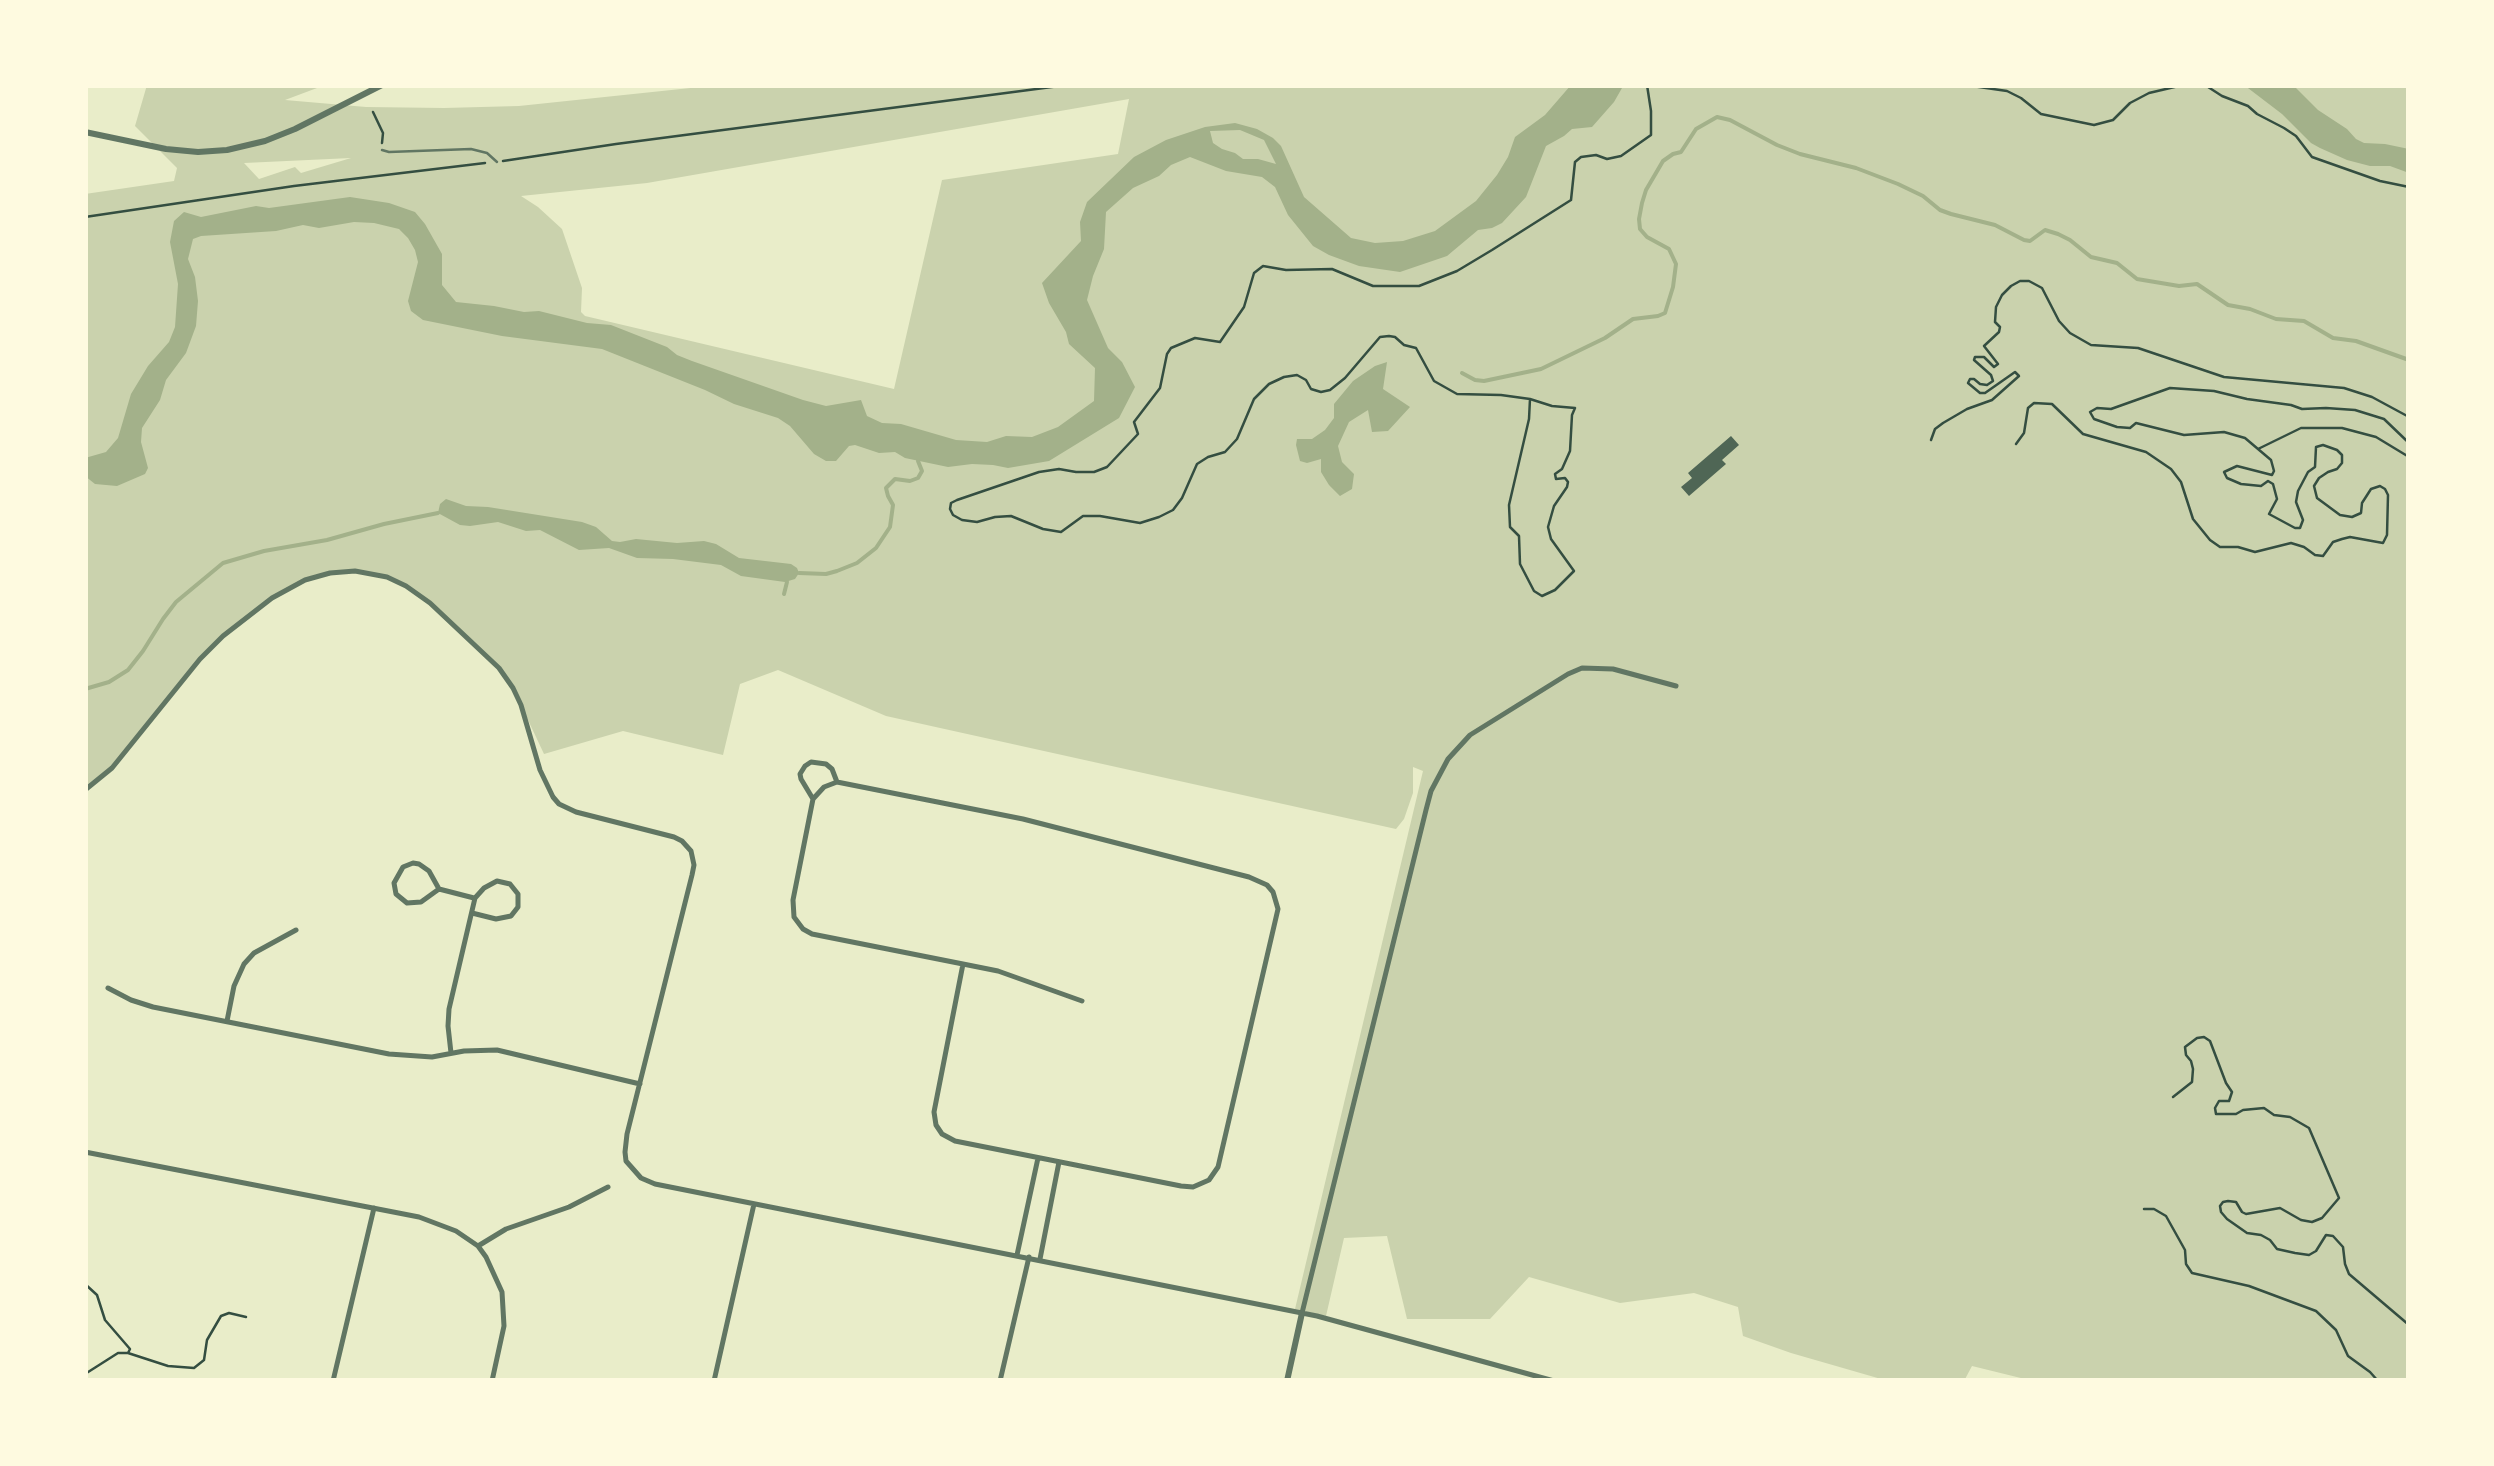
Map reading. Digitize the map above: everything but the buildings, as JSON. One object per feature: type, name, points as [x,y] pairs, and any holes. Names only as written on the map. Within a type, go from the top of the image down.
[{"type":"street","points":[[85,132],[198,152],[242,147],[295,129],[382,85]]},
{"type":"street","points":[[85,790],[112,768],[200,659],[248,616],[289,587],[330,573],[355,571],[387,577],[415,592],[499,668],[521,705],[540,770],[553,798],[576,812],[674,837],[690,850],[692,875],[625,1152],[636,1174],[655,1184],[1302,1312],[1554,1381]]},
{"type":"street","points":[[1287,1381],[1426,810],[1448,758],[1470,735],[1582,668],[1613,669],[1676,686]]},
{"type":"street","points":[[813,799],[801,780],[805,766],[811,762],[826,764],[837,782]]},
{"type":"street","points":[[963,964],[934,1112],[942,1134],[955,1141],[1193,1188],[1206,1183],[1214,1174],[1278,909],[1274,892],[1267,885],[1052,826],[837,782],[824,787],[813,799],[793,900],[798,924],[812,934],[963,964],[1016,976],[1082,1002]]},
{"type":"street","points":[[440,889],[421,902],[408,903],[396,894],[394,883],[399,871],[413,864],[429,871],[440,889],[475,898]]},
{"type":"street","points":[[451,1053],[450,1008],[475,898],[490,883],[500,880],[515,889],[519,900],[515,912],[504,919],[472,913]]},
{"type":"street","points":[[227,1022],[234,986],[244,964],[254,953],[296,930]]},
{"type":"street","points":[[108,988],[153,1007],[407,1056],[496,1050],[640,1084]]},
{"type":"street","points":[[85,1152],[374,1208],[456,1231],[478,1246],[502,1292],[504,1326],[492,1381]]},
{"type":"street","points":[[1017,1255],[1038,1158]]},
{"type":"street","points":[[1040,1259],[1059,1162]]},
{"type":"street","points":[[478,1246],[608,1186]]},
{"type":"street","points":[[714,1381],[754,1204]]},
{"type":"street","points":[[334,1381],[374,1208]]},
{"type":"street","points":[[1000,1381],[1029,1257]]},
{"type":"lane","points":[[382,150],[471,149],[497,162]]},
{"type":"path","points":[[85,217],[1067,85]]},
{"type":"path","points":[[1530,399],[1510,505],[1510,527],[1519,536],[1520,564],[1534,591],[1542,596],[1574,572],[1551,539],[1548,526],[1568,482],[1555,474],[1562,469],[1570,451],[1576,408],[1552,406],[1530,399],[1501,395],[1457,394],[1434,381],[1416,348],[1394,337],[1380,337],[1346,378],[1330,390],[1311,389],[1297,375],[1284,376],[1269,384],[1254,399],[1237,439],[1225,452],[1197,464],[1182,498],[1173,510],[1159,517],[1140,523],[1084,516],[1061,532],[1011,516],[977,522],[962,520],[950,510],[957,500],[1039,472],[1059,468],[1094,472],[1107,467],[1138,434],[1134,422],[1160,388],[1166,354],[1194,338],[1220,342],[1244,307],[1254,273],[1263,266],[1332,269],[1372,286],[1419,286],[1456,271],[1571,200],[1575,162],[1581,157],[1621,156],[1651,135],[1647,85]]},
{"type":"path","points":[[1965,85],[2007,91],[2041,114],[2094,126],[2112,120],[2148,93],[2183,85]]},
{"type":"path","points":[[2205,85],[2284,128],[2312,156],[2380,181],[2409,187]]},
{"type":"path","points":[[373,112],[383,133],[382,150]]},
{"type":"path","points":[[1931,440],[1934,429],[1966,409],[1992,400],[2020,376],[2014,372],[1986,393],[1968,383],[1974,379],[1986,385],[1993,381],[1975,357],[1984,357],[1994,367],[1998,364],[1984,346],[2000,332],[1995,322],[1996,307],[2011,286],[2029,280],[2042,288],[2070,334],[2091,345],[2138,348],[2224,377],[2344,388],[2372,397],[2409,417]]},
{"type":"path","points":[[2016,444],[2024,433],[2028,408],[2034,402],[2052,404],[2084,434],[2146,452],[2172,469],[2182,482],[2194,519],[2220,547],[2255,552],[2291,543],[2322,556],[2333,542],[2342,538],[2383,544],[2387,535],[2386,489],[2380,486],[2371,490],[2362,503],[2361,513],[2352,517],[2340,515],[2317,498],[2314,486],[2319,478],[2342,464],[2342,455],[2337,450],[2316,447],[2315,466],[2308,472],[2296,502],[2304,520],[2300,528],[2295,528],[2269,514],[2277,498],[2273,484],[2241,484],[2227,478],[2224,472],[2237,466],[2272,475],[2274,471],[2271,460],[2246,438],[2231,433],[2184,435],[2136,424],[2130,428],[2117,427],[2094,419],[2090,412],[2111,409],[2170,388],[2214,391],[2302,409],[2355,410],[2384,419],[2409,443]]},
{"type":"path","points":[[2258,448],[2301,428],[2342,428],[2376,438],[2409,457]]},
{"type":"path","points":[[2172,1096],[2192,1082],[2194,1069],[2185,1047],[2204,1037],[2210,1041],[2232,1092],[2229,1101],[2220,1101],[2216,1114],[2264,1108],[2309,1128],[2339,1198],[2322,1218],[2312,1222],[2301,1220],[2280,1208],[2246,1214],[2236,1202],[2228,1201],[2220,1206],[2221,1212],[2247,1232],[2270,1240],[2277,1249],[2295,1253],[2309,1255],[2326,1235],[2333,1236],[2343,1247],[2349,1274],[2409,1325]]},
{"type":"path","points":[[2144,1209],[2154,1209],[2166,1216],[2185,1250],[2186,1264],[2192,1273],[2249,1286],[2316,1311],[2336,1330],[2348,1356],[2378,1381]]},
{"type":"path","points":[[85,1284],[97,1295],[104,1320],[129,1346],[128,1353]]},
{"type":"path","points":[[85,1374],[118,1353],[168,1366],[194,1368],[204,1360],[206,1340],[221,1316],[229,1313],[246,1317]]},
{"type":"shaded area","points":[[147,85],[325,85],[285,100],[444,108],[519,106],[719,85],[2409,85],[2409,1381],[2033,1381],[1972,1366],[1964,1381],[1888,1381],[1743,1336],[1738,1307],[1694,1293],[1620,1303],[1529,1277],[1490,1319],[1407,1319],[1387,1236],[1344,1238],[1326,1316],[1295,1309],[1423,771],[1413,767],[1413,793],[1396,829],[886,716],[778,670],[740,684],[723,755],[623,731],[544,754],[513,688],[499,668],[430,603],[397,581],[355,571],[305,580],[247,616],[200,659],[112,768],[85,790],[85,194],[174,181],[177,168],[135,126]],"holes":[[[1129,99],[1118,154],[942,180],[894,389],[585,316],[581,312],[582,288],[562,229],[521,196],[647,183]],[[351,158],[301,173],[295,167],[259,179],[244,163]]]},
{"type":"shaded area","points":[[1571,85],[1621,85],[1614,102],[1592,127],[1572,129],[1546,146],[1526,197],[1502,223],[1478,230],[1447,256],[1400,272],[1359,266],[1313,246],[1288,215],[1275,187],[1262,177],[1226,171],[1190,157],[1133,188],[1106,212],[1104,249],[1087,300],[1108,348],[1122,362],[1135,387],[1119,418],[1049,461],[1008,468],[972,464],[948,467],[855,445],[849,446],[836,461],[826,461],[778,418],[734,404],[602,349],[502,336],[423,320],[411,311],[408,301],[418,262],[408,238],[399,229],[354,222],[193,239],[188,259],[198,301],[196,326],[186,353],[166,380],[160,400],[142,428],[141,442],[148,468],[145,474],[117,486],[95,484],[85,476],[85,458],[106,452],[118,438],[131,394],[169,342],[175,327],[178,284],[170,242],[174,221],[184,212],[201,217],[256,206],[269,208],[350,197],[389,203],[415,212],[425,224],[442,254],[442,285],[456,302],[539,311],[611,325],[692,361],[803,400],[826,406],[861,400],[867,416],[882,423],[901,424],[956,440],[987,442],[1006,436],[1032,437],[1058,427],[1094,401],[1095,368],[1069,344],[1042,283],[1081,241],[1080,222],[1087,202],[1134,157],[1166,140],[1205,127],[1235,123],[1257,129],[1281,146],[1304,197],[1351,238],[1375,243],[1403,241],[1435,231],[1476,201],[1508,157],[1515,137],[1545,115]],"holes":[[[1240,130],[1264,140],[1276,164],[1243,159],[1222,149],[1213,143],[1210,131]]]},
{"type":"shaded area","points":[[2244,85],[2293,85],[2356,139],[2409,149],[2409,173],[2347,160],[2320,148]]},
{"type":"shaded area","points":[[1387,362],[1383,389],[1410,407],[1388,431],[1372,432],[1368,410],[1349,422],[1338,446],[1342,462],[1354,474],[1352,489],[1340,496],[1321,472],[1321,459],[1300,461],[1297,439],[1312,439],[1325,430],[1334,418],[1334,404],[1353,381]]},
{"type":"shaded area","points":[[446,499],[466,506],[582,522],[596,527],[612,541],[704,541],[739,558],[791,564],[799,573],[785,582],[741,576],[721,565],[637,558],[609,548],[579,550],[540,530],[526,531],[498,522],[460,525],[438,513]]},
{"type":"waterway","points":[[1462,373],[1484,381],[1541,369],[1605,338],[1633,319],[1665,313],[1676,264],[1669,249],[1640,229],[1642,203],[1663,161],[1681,152],[1696,129],[1717,117],[1800,154],[1856,168],[1898,184],[1940,210],[1995,225],[2024,240],[2030,241],[2045,230],[2058,234],[2091,257],[2117,263],[2137,279],[2179,286],[2197,284],[2228,305],[2276,319],[2304,321],[2333,338],[2356,341],[2409,360]]},
{"type":"waterway","points":[[799,573],[837,571],[857,563],[876,548],[890,527],[893,505],[886,488],[895,479],[918,478],[922,471],[918,461]]},
{"type":"waterway","points":[[85,689],[109,682],[128,670],[176,602],[223,563],[438,513]]},
{"type":"waterway","points":[[784,594],[787,582]]}]
